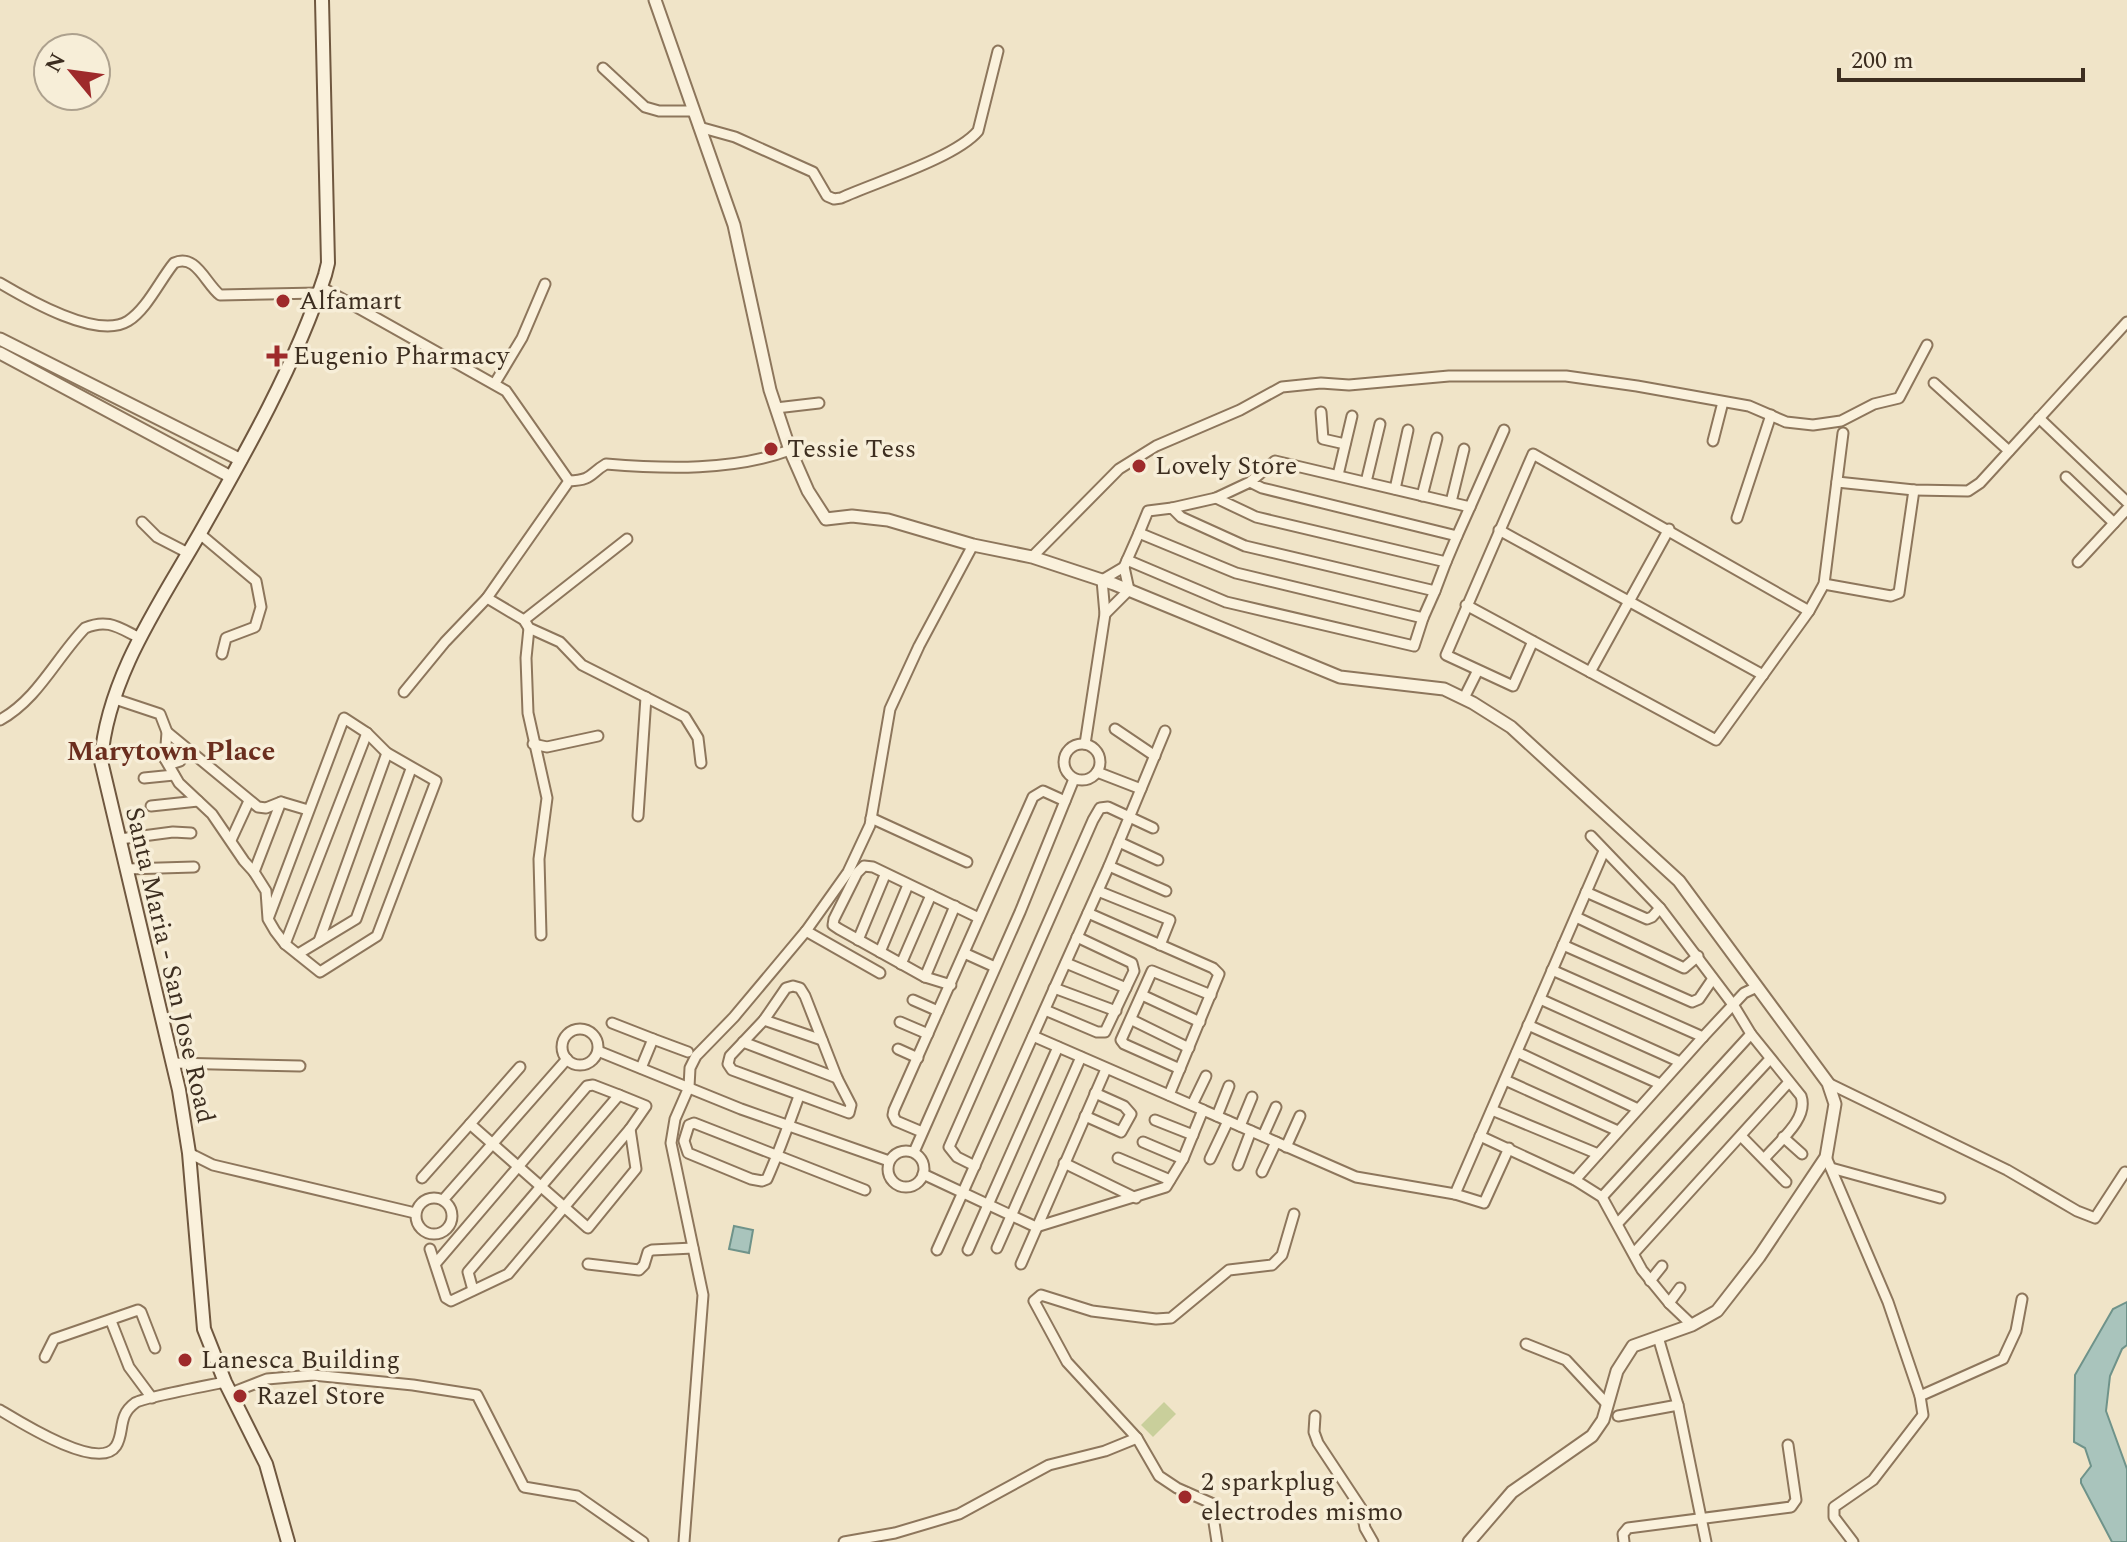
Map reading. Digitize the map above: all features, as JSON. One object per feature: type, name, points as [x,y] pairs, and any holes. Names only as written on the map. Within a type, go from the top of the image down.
[{"type":"main road","name":"Santa Maria - San Jose Road","points":[[288,1542],[266,1464],[228,1388],[204,1329],[189,1153],[173,1063],[101,761],[115,699],[140,638],[241,460],[298,343],[328,263],[322,0]]},
{"type":"street","points":[[655,0],[734,225],[776,408],[808,491],[826,519],[852,516],[888,520],[973,545],[1032,557],[1129,590],[1340,677],[1444,689],[1511,727],[1679,881],[1828,1083],[1835,1104],[1829,1163],[1888,1302],[1920,1396],[1922,1419],[1873,1480],[1834,1507],[1834,1517],[1853,1542]]},
{"type":"street","points":[[699,127],[735,137],[813,172],[827,196],[841,198],[920,166],[971,139],[978,131],[998,51]]},
{"type":"street","points":[[603,68],[645,107],[659,111],[694,111]]},
{"type":"street","points":[[0,283],[42,308],[94,325],[117,325],[127,321],[140,309],[174,263],[183,259],[193,262],[220,295],[320,290],[506,391],[569,481]]},
{"type":"street","points":[[495,383],[522,338],[545,284]]},
{"type":"street","points":[[1837,482],[1914,490],[1968,491],[1980,483],[2127,322]]},
{"type":"street","points":[[0,339],[241,460]]},
{"type":"street","points":[[1032,557],[1119,469],[1156,446],[1240,410],[1282,387],[1321,383],[1349,385],[1449,376],[1566,376],[1749,406],[1786,422],[1825,424],[1841,421],[1874,404],[1899,398],[1927,345]]},
{"type":"street","points":[[0,353],[231,477]]},
{"type":"street","points":[[1934,383],[2009,451]]},
{"type":"street","points":[[104,408],[111,394]]},
{"type":"street","points":[[1713,441],[1723,402]]},
{"type":"street","points":[[776,408],[819,403]]},
{"type":"street","points":[[1321,412],[1323,439],[1345,444]]},
{"type":"street","points":[[1737,518],[1771,415]]},
{"type":"street","points":[[1338,475],[1352,416]]},
{"type":"street","points":[[148,432],[156,417]]},
{"type":"street","points":[[2039,418],[2127,502]]},
{"type":"street","points":[[1366,482],[1380,424]]},
{"type":"street","points":[[1395,489],[1408,430]]},
{"type":"street","points":[[1125,563],[1226,602],[1414,646],[1446,562],[1504,430]]},
{"type":"street","points":[[1466,605],[1716,740],[1809,611],[1824,584],[1843,433]]},
{"type":"street","points":[[1422,496],[1437,438]]},
{"type":"street","points":[[1451,502],[1464,449]]},
{"type":"street","points":[[404,692],[487,598],[569,481],[592,476],[606,464],[693,467],[771,457],[790,450]]},
{"type":"street","points":[[1533,641],[1513,686],[1477,672],[1446,655],[1533,454],[1809,611]]},
{"type":"street","points":[[1102,580],[1125,563],[1148,511],[1216,498],[1250,482],[1275,461],[1470,507]]},
{"type":"street","points":[[2066,477],[2114,523]]},
{"type":"street","points":[[1250,482],[1262,488],[1457,536]]},
{"type":"street","points":[[1824,584],[1891,596],[1899,593],[1914,490]]},
{"type":"street","points":[[1216,498],[1256,517],[1446,562]]},
{"type":"street","points":[[1172,508],[1181,517],[1245,546],[1435,591]]},
{"type":"street","points":[[2078,562],[2127,509]]},
{"type":"street","points":[[142,522],[157,537],[188,553]]},
{"type":"street","points":[[1590,672],[1669,529]]},
{"type":"street","points":[[1499,530],[1763,675]]},
{"type":"street","points":[[1139,533],[1236,573],[1423,618]]},
{"type":"street","points":[[200,534],[256,581],[261,607],[255,627],[226,638],[222,654]]},
{"type":"street","points":[[541,935],[539,859],[547,798],[533,744],[527,699],[526,624],[627,539]]},
{"type":"street","points":[[684,1542],[703,1295],[671,1143],[675,1119],[689,1087],[690,1068],[696,1056],[734,1017],[806,931],[848,872],[871,818],[890,709],[919,646],[973,545]]},
{"type":"street","points":[[1125,563],[1129,590]]},
{"type":"street","points":[[1085,744],[1105,614],[1102,580]]},
{"type":"street","points":[[1105,614],[1129,590]]},
{"type":"street","points":[[487,598],[560,642],[582,665],[685,717],[698,738],[701,763]]},
{"type":"street","points":[[0,720],[31,696],[85,628],[98,622],[105,623],[140,638]]},
{"type":"street","points":[[1464,698],[1477,672]]},
{"type":"street","points":[[638,816],[646,697]]},
{"type":"street","points":[[115,699],[160,714],[167,732],[165,759],[174,775],[212,814],[254,872],[266,891],[268,919],[285,944],[320,972],[377,936],[436,781],[387,753],[367,733],[344,718],[268,919]]},
{"type":"street","points":[[1115,729],[1155,756]]},
{"type":"street","points":[[937,1250],[1109,866],[1165,731]]},
{"type":"street","points":[[167,732],[258,807],[266,808],[281,802],[308,810]]},
{"type":"street","points":[[285,944],[367,733]]},
{"type":"street","points":[[533,744],[547,747],[598,736]]},
{"type":"street","points":[[1085,744],[1098,755],[1100,763],[1097,772],[1083,781],[1074,779],[1064,766],[1065,757],[1077,745],[1085,744]]},
{"type":"street","points":[[165,759],[174,763],[180,761],[185,748]]},
{"type":"street","points":[[319,941],[387,753]]},
{"type":"street","points":[[298,954],[356,919],[411,769]]},
{"type":"street","points":[[1097,772],[1141,789]]},
{"type":"street","points":[[144,778],[174,775]]},
{"type":"street","points":[[914,1152],[1074,779]]},
{"type":"street","points":[[922,1132],[896,1121],[893,1115],[1033,797],[1043,791],[1065,801]]},
{"type":"street","points":[[151,806],[198,801]]},
{"type":"street","points":[[231,840],[249,801]]},
{"type":"street","points":[[254,872],[281,802]]},
{"type":"street","points":[[975,1166],[957,1157],[949,1147],[1100,808],[1108,807],[1153,828]]},
{"type":"street","points":[[871,818],[967,862]]},
{"type":"street","points":[[120,839],[173,832],[191,833]]},
{"type":"street","points":[[1591,836],[1660,908],[1698,956],[1751,1034],[1801,1096],[1802,1115],[1764,1159]]},
{"type":"street","points":[[1119,842],[1158,860]]},
{"type":"street","points":[[1455,1194],[1604,851]]},
{"type":"street","points":[[951,985],[925,977],[858,940],[833,925],[834,919],[857,873],[864,866],[979,918]]},
{"type":"street","points":[[1109,866],[1166,891]]},
{"type":"street","points":[[127,869],[194,867]]},
{"type":"street","points":[[858,940],[885,875]]},
{"type":"street","points":[[880,952],[908,885]]},
{"type":"street","points":[[1098,891],[1170,920],[1160,945]]},
{"type":"street","points":[[1586,892],[1647,919],[1660,908]]},
{"type":"street","points":[[901,964],[931,895]]},
{"type":"street","points":[[925,977],[955,906]]},
{"type":"street","points":[[1088,913],[1217,971],[1219,978],[1169,1095]]},
{"type":"street","points":[[1576,917],[1684,968],[1698,956]]},
{"type":"street","points":[[806,931],[880,973]]},
{"type":"street","points":[[1045,1010],[1097,1032],[1105,1032],[1134,971],[1132,963],[1077,937]]},
{"type":"street","points":[[1563,945],[1692,1002],[1699,999],[1712,980]]},
{"type":"street","points":[[964,953],[995,967]]},
{"type":"street","points":[[1066,963],[1126,988]]},
{"type":"street","points":[[1552,970],[1703,1037]]},
{"type":"street","points":[[1180,1069],[1121,1042],[1152,971],[1211,995]]},
{"type":"street","points":[[1575,1180],[1744,993],[1757,987]]},
{"type":"street","points":[[786,988],[800,988],[851,1105],[849,1113],[732,1070],[728,1064],[730,1056],[764,1020],[786,988]]},
{"type":"street","points":[[1054,988],[1116,1011]]},
{"type":"street","points":[[1142,995],[1200,1022]]},
{"type":"street","points":[[1540,999],[1680,1062]]},
{"type":"street","points":[[913,1000],[938,1011]]},
{"type":"street","points":[[764,1020],[822,1040]]},
{"type":"street","points":[[1132,1020],[1189,1048]]},
{"type":"street","points":[[900,1022],[928,1034]]},
{"type":"street","points":[[612,1023],[688,1052]]},
{"type":"street","points":[[1528,1025],[1660,1084]]},
{"type":"street","points":[[580,1028],[594,1035],[598,1051],[588,1063],[581,1065],[567,1059],[562,1044],[572,1031],[580,1028]]},
{"type":"street","points":[[1602,1197],[1751,1034]]},
{"type":"street","points":[[1033,1036],[1356,1177],[1455,1194],[1484,1203],[1509,1148]]},
{"type":"street","points":[[641,1068],[653,1039]]},
{"type":"street","points":[[743,1042],[837,1078]]},
{"type":"street","points":[[968,1250],[990,1207],[1058,1047]]},
{"type":"street","points":[[898,1049],[918,1058]]},
{"type":"street","points":[[598,1051],[789,1126],[889,1161]]},
{"type":"street","points":[[1517,1052],[1638,1109]]},
{"type":"street","points":[[997,1248],[1081,1057]]},
{"type":"street","points":[[443,1200],[567,1059]]},
{"type":"street","points":[[1618,1223],[1770,1059]]},
{"type":"street","points":[[173,1063],[300,1066]]},
{"type":"street","points":[[422,1178],[520,1067]]},
{"type":"street","points":[[1021,1264],[1106,1069]]},
{"type":"street","points":[[1192,1105],[1206,1076]]},
{"type":"street","points":[[1505,1080],[1618,1131]]},
{"type":"street","points":[[1634,1253],[1789,1082]]},
{"type":"street","points":[[1828,1083],[2007,1170],[2077,1211],[2095,1218],[2125,1172]]},
{"type":"street","points":[[430,1249],[448,1301],[508,1274],[646,1106],[593,1085],[587,1086],[436,1263]]},
{"type":"street","points":[[1217,1116],[1229,1086]]},
{"type":"street","points":[[1085,1116],[1121,1132],[1128,1123],[1130,1111],[1095,1093]]},
{"type":"street","points":[[473,1290],[468,1272],[619,1095]]},
{"type":"street","points":[[799,1096],[789,1126],[776,1157],[767,1179],[762,1181],[688,1153],[684,1141],[689,1125],[694,1123],[776,1157],[865,1190]]},
{"type":"street","points":[[1240,1126],[1252,1097]]},
{"type":"street","points":[[1263,1136],[1276,1107]]},
{"type":"street","points":[[923,1174],[1036,1227],[1166,1187],[1183,1159],[1203,1110]]},
{"type":"street","points":[[1492,1110],[1598,1154]]},
{"type":"street","points":[[1286,1147],[1300,1116]]},
{"type":"street","points":[[1155,1120],[1193,1135]]},
{"type":"street","points":[[1210,1159],[1228,1121]]},
{"type":"street","points":[[470,1124],[588,1228],[636,1169],[630,1129]]},
{"type":"street","points":[[1238,1165],[1251,1131]]},
{"type":"street","points":[[1480,1136],[1575,1180],[1602,1197],[1650,1281],[1692,1325]]},
{"type":"street","points":[[1741,1136],[1786,1182]]},
{"type":"street","points":[[1783,1137],[1802,1154]]},
{"type":"street","points":[[1143,1142],[1183,1159]]},
{"type":"street","points":[[1262,1172],[1276,1142]]},
{"type":"street","points":[[899,1151],[914,1152],[924,1166],[919,1182],[903,1187],[895,1184],[887,1170],[889,1161],[899,1151]]},
{"type":"street","points":[[189,1153],[213,1165],[415,1213]]},
{"type":"street","points":[[1118,1158],[1170,1180]]},
{"type":"street","points":[[1064,1163],[1136,1198]]},
{"type":"street","points":[[1829,1163],[1940,1198]]},
{"type":"street","points":[[1469,1542],[1512,1492],[1592,1436],[1603,1420],[1617,1371],[1633,1346],[1692,1325],[1717,1311],[1829,1163]]},
{"type":"street","points":[[191,1174],[213,1165]]},
{"type":"street","points":[[435,1197],[450,1206],[453,1214],[446,1230],[429,1234],[421,1230],[415,1213],[426,1199],[435,1197]]},
{"type":"street","points":[[1217,1542],[1211,1503],[1159,1476],[1137,1438],[1067,1362],[1034,1301],[1041,1295],[1092,1311],[1171,1318],[1229,1270],[1272,1265],[1282,1255],[1294,1214]]},
{"type":"street","points":[[588,1264],[639,1270],[652,1250],[693,1248]]},
{"type":"street","points":[[1650,1281],[1662,1266]]},
{"type":"street","points":[[1669,1303],[1680,1288]]},
{"type":"street","points":[[1920,1396],[2003,1359],[2016,1331],[2022,1299]]},
{"type":"street","points":[[45,1357],[54,1339],[138,1310],[155,1348]]},
{"type":"street","points":[[111,1321],[129,1367],[152,1398]]},
{"type":"street","points":[[1658,1337],[1678,1405],[1706,1542]]},
{"type":"street","points":[[1526,1344],[1566,1360],[1606,1403]]},
{"type":"street","points":[[0,1410],[32,1429],[85,1453],[100,1455],[110,1453],[118,1444],[125,1412],[137,1401],[267,1379],[313,1375],[477,1395],[524,1487],[577,1496],[643,1542]]},
{"type":"street","points":[[1618,1416],[1678,1405]]},
{"type":"street","points":[[1315,1416],[1314,1432],[1318,1443],[1361,1508],[1365,1528],[1373,1542]]},
{"type":"street","points":[[844,1542],[895,1533],[959,1514],[1049,1465],[1105,1451],[1137,1438]]},
{"type":"street","points":[[1624,1542],[1623,1534],[1628,1528],[1794,1505],[1788,1445]]},
{"type":"green space","points":[[1164,1402],[1176,1414],[1153,1437],[1141,1425]]},
{"type":"water","points":[[734,1226],[753,1230],[749,1253],[729,1249]]},
{"type":"water","points":[[2127,1302],[2127,1345],[2122,1349],[2110,1376],[2106,1411],[2127,1469],[2127,1542],[2112,1542],[2081,1483],[2091,1466],[2085,1448],[2074,1442],[2075,1375],[2113,1309]]},
{"type":"place","name":"Alfamart","points":[[283,301]]},
{"type":"place","name":"Eugenio Pharmacy","points":[[277,356]]},
{"type":"place","name":"Tessie Tess","points":[[771,449]]},
{"type":"place","name":"Lovely Store","points":[[1139,466]]},
{"type":"place","name":"Lanesca Building","points":[[185,1360]]},
{"type":"place","name":"Razel Store","points":[[240,1396]]},
{"type":"place","name":"2 sparkplug electrodes mismo","points":[[1185,1497]]},
{"type":"district","name":"Marytown Place","points":[[171,751]]}]
